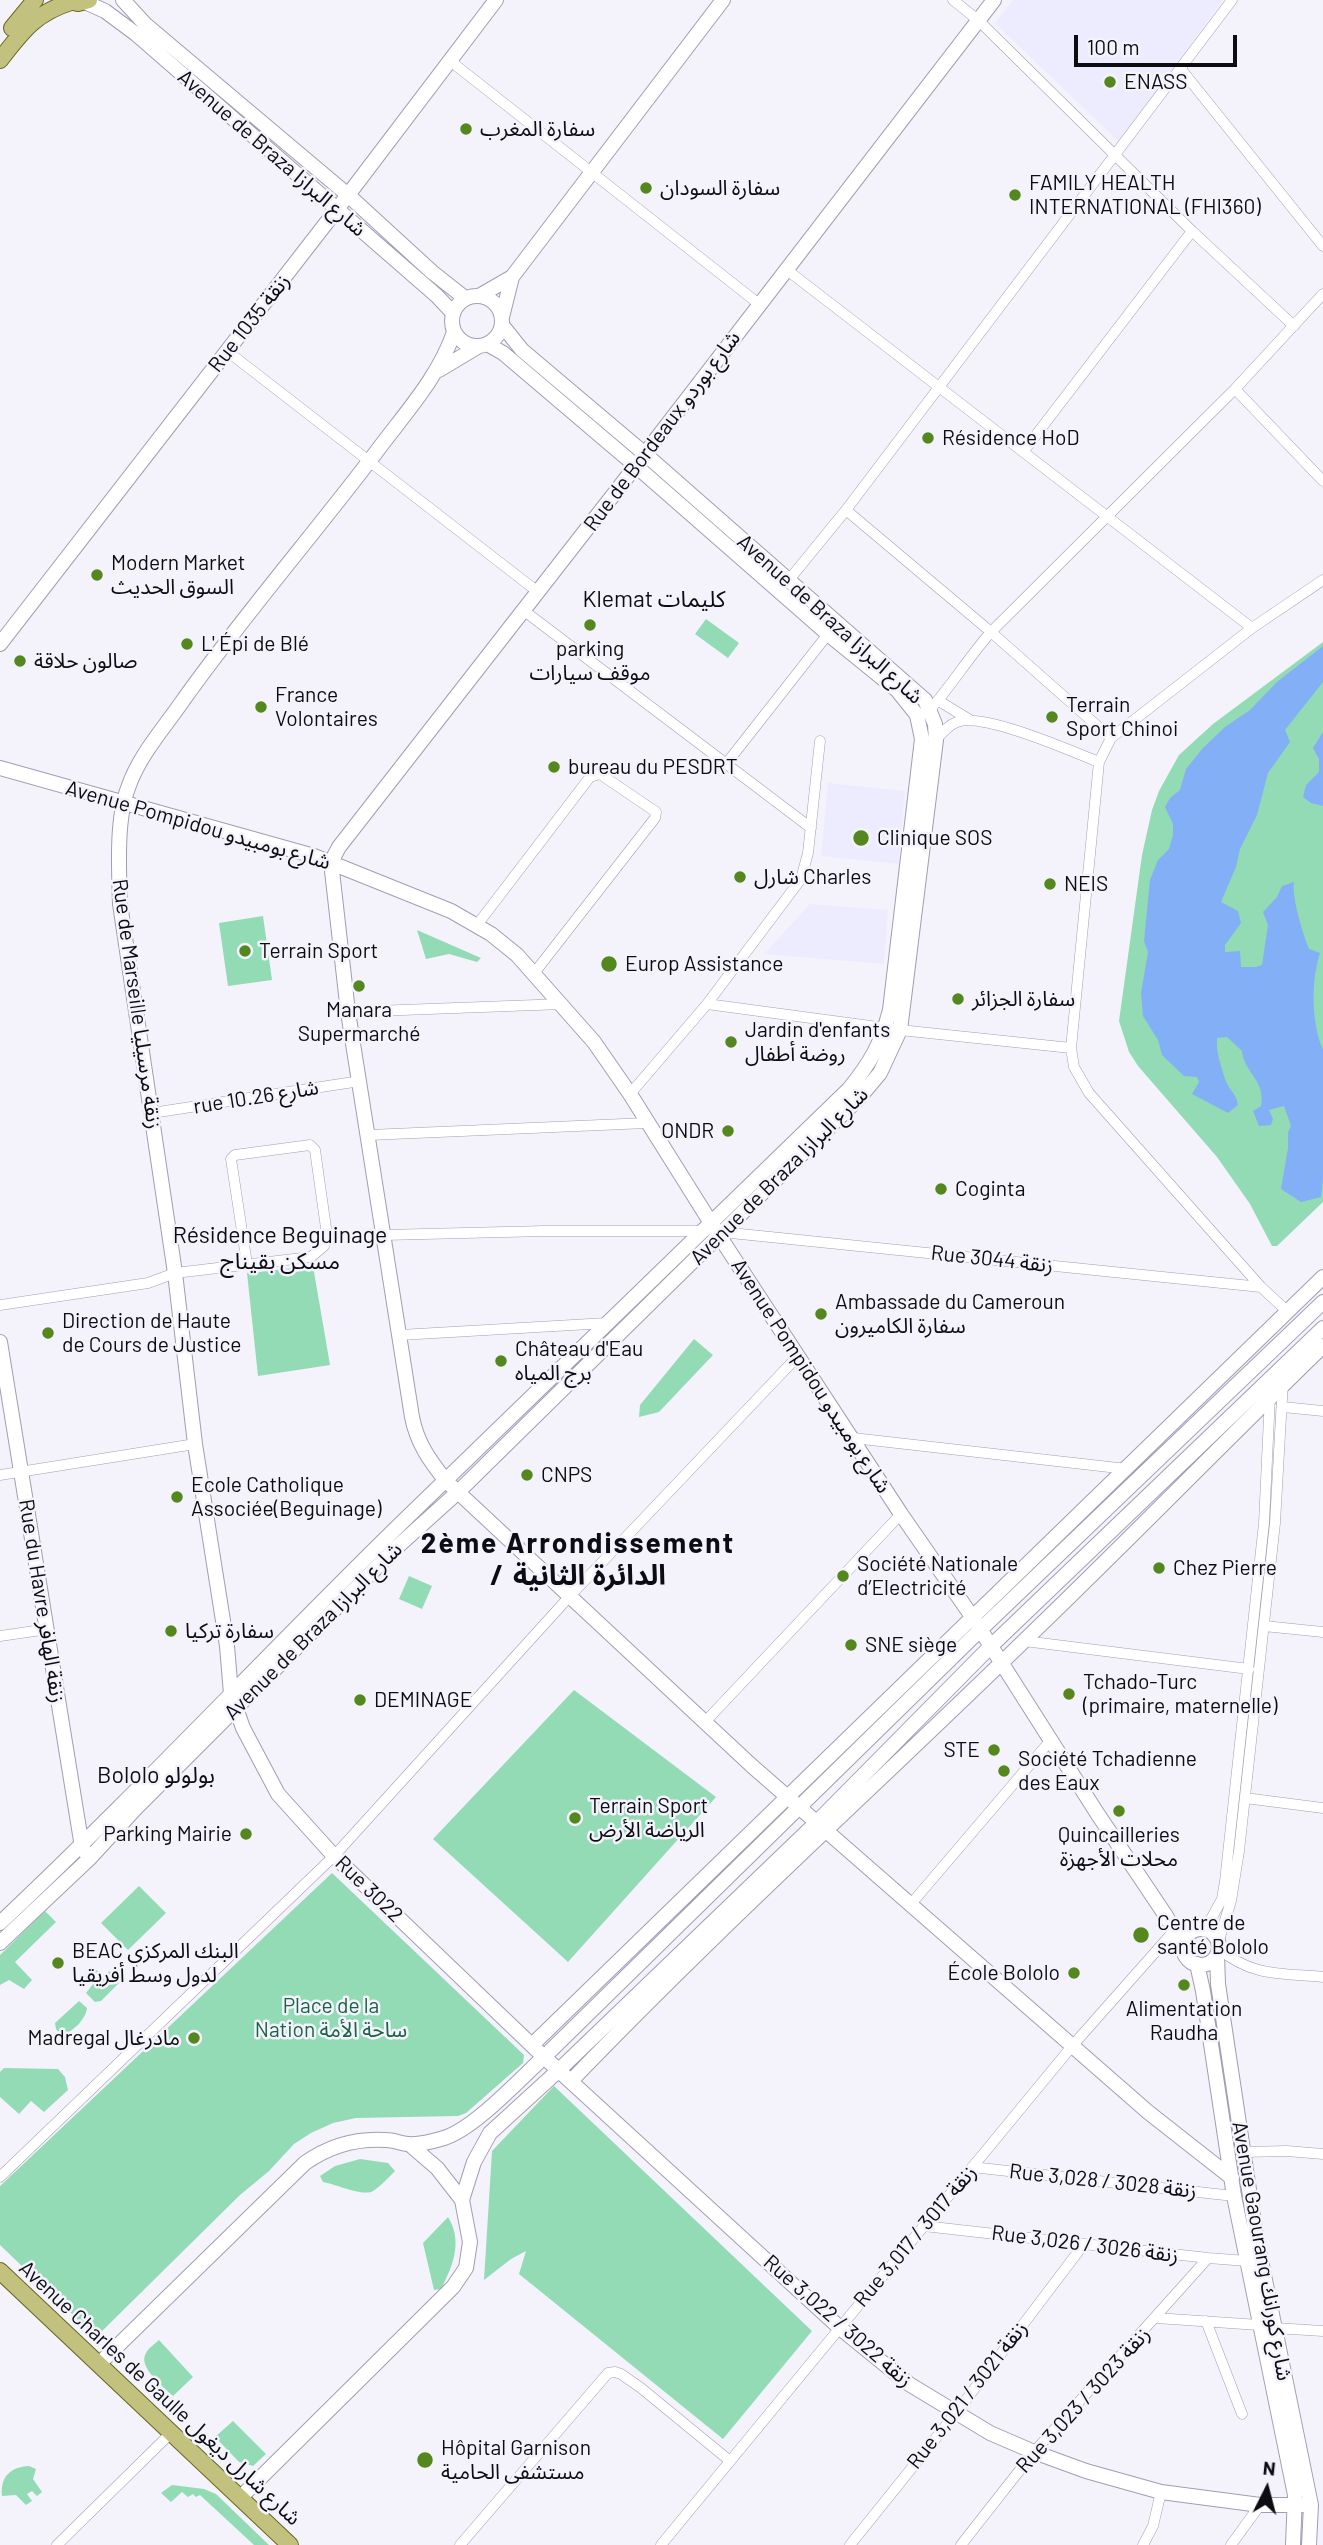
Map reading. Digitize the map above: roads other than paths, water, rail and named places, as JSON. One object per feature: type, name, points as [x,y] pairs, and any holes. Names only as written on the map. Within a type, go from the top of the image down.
[{"type":"main road","name":"Avenue de Braza شارع البرازا","points":[[123,0],[145,24],[348,195],[432,272],[472,297]]},
{"type":"main road","name":"Rue 1035 زنقة","points":[[0,644],[496,0]]},
{"type":"main road","points":[[512,276],[472,297],[453,313],[454,332],[464,343],[483,345],[494,340],[502,321],[512,276],[723,0]]},
{"type":"main road","name":"Rue de Bordeaux شارع بوردو","points":[[331,862],[339,846],[994,0]]},
{"type":"main road","name":"Avenue de Braza شارع البرازا","points":[[77,1],[105,11],[136,34],[437,296],[453,313]]},
{"type":"main road","points":[[0,43],[36,8],[77,1]]},
{"type":"main road","points":[[0,60],[36,8]]},
{"type":"main road","points":[[472,297],[494,302],[502,321]]},
{"type":"main road","name":"Avenue de Braza شارع البرازا","points":[[502,321],[522,349],[828,634],[897,691],[914,709],[920,722],[922,739],[890,1010],[893,1029]]},
{"type":"main road","name":"Rue de Marseille زنقة مرسيليا","points":[[231,1694],[227,1646],[195,1444],[175,1273],[120,904],[119,854],[124,804],[130,782],[148,750],[204,671],[370,461],[438,370],[454,332]]},
{"type":"main road","name":"Avenue de Braza شارع البرازا","points":[[85,1853],[126,1798],[387,1537],[607,1323],[714,1231],[859,1098],[880,1073],[893,1029],[936,740],[935,705],[640,460],[503,353],[483,345]]},
{"type":"main road","name":"Rue de Marseille زنقة مرسيليا","points":[[438,370],[483,345]]},
{"type":"main road","name":"Avenue Pompidou شارع بومبيدو","points":[[0,768],[124,804],[283,845],[331,862],[441,906],[477,925],[535,972],[594,1042],[630,1094],[714,1231],[977,1624],[1050,1741],[1167,1916]]},
{"type":"main road","points":[[331,862],[348,1012],[415,1430],[420,1444],[446,1481],[705,1722],[1148,2112],[1232,2178]]},
{"type":"main road","name":"Avenue de Braza شارع البرازا","points":[[0,1923],[46,1889],[136,1808],[397,1547],[458,1492],[714,1231]]},
{"type":"main road","points":[[977,1624],[1128,1469],[1323,1277]]},
{"type":"main road","points":[[532,2045],[793,1801],[977,1624],[1323,1302]]},
{"type":"main road","points":[[462,2200],[474,2162],[490,2133],[1024,1641],[1270,1396],[1284,1367],[1323,1328]]},
{"type":"main road","name":"Rue du Havre زنقة الهافر","points":[[0,1342],[85,1853]]},
{"type":"main road","points":[[571,2081],[822,1826],[990,1647],[1276,1381],[1323,1346]]},
{"type":"main road","name":"Rue 3022","points":[[231,1694],[243,1728],[278,1794],[334,1856],[544,2057]]},
{"type":"main road","points":[[99,2364],[305,2163],[319,2153],[334,2146],[367,2140],[409,2144],[446,2138],[481,2115],[544,2057],[793,1801]]},
{"type":"main road","name":"Avenue de Braza شارع البرازا","points":[[0,1943],[46,1889]]},
{"type":"main road","points":[[1167,1916],[1199,1931],[1211,1933],[1218,1949],[1208,1964],[1197,1965],[1187,1958],[1167,1916]]},
{"type":"main road","points":[[1183,1946],[1188,1935],[1199,1931]]},
{"type":"main road","name":"Avenue Gaourang شارع كورانك","points":[[1218,1949],[1219,1984],[1256,2236],[1317,2506],[1309,2545]]},
{"type":"main road","name":"Avenue Gaourang شارع كورانك","points":[[1197,1965],[1234,2196],[1287,2453],[1295,2505],[1293,2545]]},
{"type":"main road","name":"Rue 3,022 / زنقة 3022","points":[[544,2057],[840,2328],[909,2384],[990,2433],[1086,2471],[1161,2492],[1260,2504],[1317,2506]]},
{"type":"main road","points":[[240,2498],[453,2287],[466,2268],[470,2242],[462,2200],[437,2168],[409,2144]]},
{"type":"main road","name":"Avenue Charles de Gaulle شارع شارل ديغول","points":[[0,2271],[290,2545]]},
{"type":"street","points":[[953,0],[978,20],[1192,231],[1294,326]]},
{"type":"street","points":[[788,581],[940,388],[1233,0]]},
{"type":"street","points":[[449,60],[759,304]]},
{"type":"street","points":[[1180,68],[1323,246]]},
{"type":"street","points":[[1023,452],[1192,231]]},
{"type":"street","points":[[787,270],[1252,628]]},
{"type":"street","points":[[920,722],[991,632],[1235,389],[1323,294]]},
{"type":"street","points":[[227,351],[538,592]]},
{"type":"street","points":[[1235,389],[1323,481]]},
{"type":"street","points":[[846,510],[1111,738]]},
{"type":"street","points":[[1288,1312],[1261,1287],[1089,1093],[1074,1066],[1071,1048],[1099,762],[1111,738],[1252,628],[1323,580]]},
{"type":"street","points":[[523,610],[811,828]]},
{"type":"street","points":[[726,764],[828,634]]},
{"type":"street","points":[[935,705],[970,720]]},
{"type":"street","points":[[936,740],[946,728],[957,722],[985,721],[1099,762]]},
{"type":"street","points":[[630,1094],[707,1004],[801,879],[808,853],[820,741]]},
{"type":"street","points":[[477,925],[590,777],[600,775],[656,812],[535,972]]},
{"type":"street","points":[[348,1012],[563,1004]]},
{"type":"street","points":[[707,1004],[893,1029],[1071,1048]]},
{"type":"street","name":"rue 10.26 شارع","points":[[152,1113],[360,1081]]},
{"type":"street","points":[[369,1135],[647,1123]]},
{"type":"street","points":[[0,1305],[148,1283],[175,1273],[311,1257],[324,1246],[327,1236],[315,1150],[310,1145],[235,1155],[231,1159],[247,1264]]},
{"type":"street","name":"Rue 3044 زنقة","points":[[384,1235],[714,1231],[1261,1287]]},
{"type":"street","points":[[400,1335],[607,1323]]},
{"type":"street","points":[[0,2177],[334,1856],[569,1597],[798,1356]]},
{"type":"street","points":[[1276,1381],[1283,1407],[1264,1626],[1235,1883],[1218,1949],[1243,1967],[1265,1972],[1323,1977]]},
{"type":"street","points":[[1199,1931],[1222,1899],[1225,1881],[1264,1523],[1270,1396]]},
{"type":"street","points":[[1283,1407],[1323,1411]]},
{"type":"street","points":[[852,1438],[1128,1469]]},
{"type":"street","points":[[0,1475],[195,1444]]},
{"type":"street","points":[[705,1722],[901,1514]]},
{"type":"street","points":[[1264,1626],[1323,1632]]},
{"type":"street","points":[[0,1636],[48,1629]]},
{"type":"street","points":[[1024,1641],[1249,1669]]},
{"type":"street","points":[[911,1904],[1050,1741]]},
{"type":"street","points":[[1244,1798],[1323,1808]]},
{"type":"street","name":"Rue 3,017 / زنقة 3017","points":[[661,2545],[1073,2045],[1174,1932]]},
{"type":"street","points":[[1244,2152],[1323,2154]]},
{"type":"street","name":"Rue 3,028 / زنقة 3028","points":[[972,2167],[1234,2196]]},
{"type":"street","name":"Rue 3,026 / زنقة 3026","points":[[924,2225],[1208,2259],[1247,2261]]},
{"type":"street","name":"Rue 3,021 / زنقة 3021","points":[[850,2545],[956,2413],[1084,2244]]},
{"type":"street","name":"Rue 3,023 / زنقة 3023","points":[[961,2545],[1034,2452],[1208,2259]]},
{"type":"street","points":[[1156,2318],[1259,2325]]},
{"type":"street","points":[[1206,2321],[1242,2414]]},
{"type":"street","points":[[1275,2328],[1323,2331]]},
{"type":"street","points":[[460,2545],[608,2373],[621,2374],[641,2388],[730,2461]]},
{"type":"street","points":[[58,2545],[172,2433]]},
{"type":"street","points":[[1143,2545],[1153,2526],[1161,2492]]},
{"type":"street","points":[[1231,2545],[1260,2504]]},
{"type":"water","points":[[1323,646],[1323,682],[1285,730],[1290,742],[1268,773],[1257,815],[1240,849],[1236,867],[1221,902],[1238,911],[1241,923],[1225,945],[1225,952],[1240,951],[1241,967],[1256,967],[1262,965],[1268,925],[1263,912],[1277,897],[1282,886],[1294,882],[1296,905],[1309,949],[1320,953],[1315,976],[1314,1001],[1316,1027],[1323,1050],[1323,1179],[1321,1197],[1301,1202],[1281,1189],[1291,1126],[1284,1106],[1269,1110],[1273,1119],[1271,1125],[1259,1126],[1253,1111],[1261,1106],[1262,1097],[1242,1051],[1227,1037],[1217,1038],[1225,1079],[1238,1105],[1228,1113],[1192,1094],[1199,1082],[1197,1077],[1184,1076],[1162,1055],[1158,1040],[1143,1016],[1141,993],[1148,952],[1144,941],[1150,880],[1158,860],[1169,849],[1173,835],[1173,824],[1165,807],[1170,798],[1180,790],[1186,769],[1203,748],[1225,727],[1250,710],[1277,682]]},
{"type":"water","points":[[1323,732],[1323,806],[1311,803],[1303,797],[1306,785],[1319,772],[1319,759],[1313,748]]},
{"type":"place","name":"ENASS","points":[[1110,82]]},
{"type":"place","name":"سفارة المغرب","points":[[466,129]]},
{"type":"place","name":"سفارة السودان","points":[[646,188]]},
{"type":"place","name":"FAMILY HEALTH INTERNATIONAL (FHI360)","points":[[1015,195]]},
{"type":"place","name":"Résidence HoD","points":[[928,438]]},
{"type":"place","name":"Modern Market السوق الحديث","points":[[97,575]]},
{"type":"place","name":"parking موقف سيارات","points":[[590,625]]},
{"type":"place","name":"L' Épi de Blé","points":[[187,644]]},
{"type":"place","name":"صالون حلاقة","points":[[20,661]]},
{"type":"place","name":"France Volontaires","points":[[261,707]]},
{"type":"place","name":"Terrain Sport Chinoi","points":[[1052,717]]},
{"type":"place","name":"bureau du PESDRT","points":[[554,767]]},
{"type":"place","name":"Clinique SOS","points":[[861,838]]},
{"type":"place","name":"شارل Charles","points":[[740,877]]},
{"type":"place","name":"NEIS","points":[[1050,884]]},
{"type":"place","name":"Terrain Sport","points":[[245,951]]},
{"type":"place","name":"Europ Assistance","points":[[609,964]]},
{"type":"place","name":"Manara Supermarché","points":[[359,986]]},
{"type":"place","name":"سفارة الجزائر","points":[[958,999]]},
{"type":"place","name":"Jardin d'enfants روضة أطفال","points":[[731,1042]]},
{"type":"place","name":"ONDR","points":[[728,1131]]},
{"type":"place","name":"Coginta","points":[[941,1189]]},
{"type":"place","name":"Ambassade du Cameroun سفارة الكاميرون","points":[[821,1314]]},
{"type":"place","name":"Direction de Haute de Cours de Justice","points":[[48,1333]]},
{"type":"place","name":"Château d'Eau برج المياه","points":[[501,1361]]},
{"type":"place","name":"CNPS","points":[[527,1475]]},
{"type":"place","name":"Ecole Catholique Associée(Beguinage)","points":[[177,1497]]},
{"type":"place","name":"Chez Pierre","points":[[1159,1568]]},
{"type":"place","name":"Société Nationale d’Electricité","points":[[843,1576]]},
{"type":"place","name":"سفارة تركيا","points":[[171,1631]]},
{"type":"place","name":"SNE siège","points":[[851,1645]]},
{"type":"place","name":"Tchado-Turc (primaire, maternelle)","points":[[1069,1694]]},
{"type":"place","name":"DEMINAGE","points":[[360,1700]]},
{"type":"place","name":"STE","points":[[994,1750]]},
{"type":"place","name":"Société Tchadienne des Eaux","points":[[1004,1771]]},
{"type":"place","name":"Quincailleries محلات الأجهزة","points":[[1119,1811]]},
{"type":"place","name":"Terrain Sport الرياضة الأرض","points":[[575,1818]]},
{"type":"place","name":"Parking Mairie","points":[[246,1834]]},
{"type":"place","name":"Centre de santé Bololo","points":[[1141,1935]]},
{"type":"place","name":"BEAC البنك المركزي لدول وسط أفريقيا","points":[[58,1963]]},
{"type":"place","name":"École Bololo","points":[[1074,1973]]},
{"type":"place","name":"Alimentation Raudha","points":[[1184,1985]]},
{"type":"place","name":"Madregal مادرغال","points":[[194,2038]]},
{"type":"place","name":"Hôpital Garnison مستشفى الحامية","points":[[425,2460]]},
{"type":"district","name":"Klemat كليمات","points":[[654,599]]},
{"type":"district","name":"Résidence Beguinage مسكن بقيناج","points":[[280,1248]]},
{"type":"district","name":"2ème Arrondissement / الدائرة الثانية","points":[[578,1560]]},
{"type":"district","name":"Bololo بولولو","points":[[156,1775]]},
{"type":"park label","name":"Place de la Nation ساحة الأمة","points":[[331,2018]]}]
